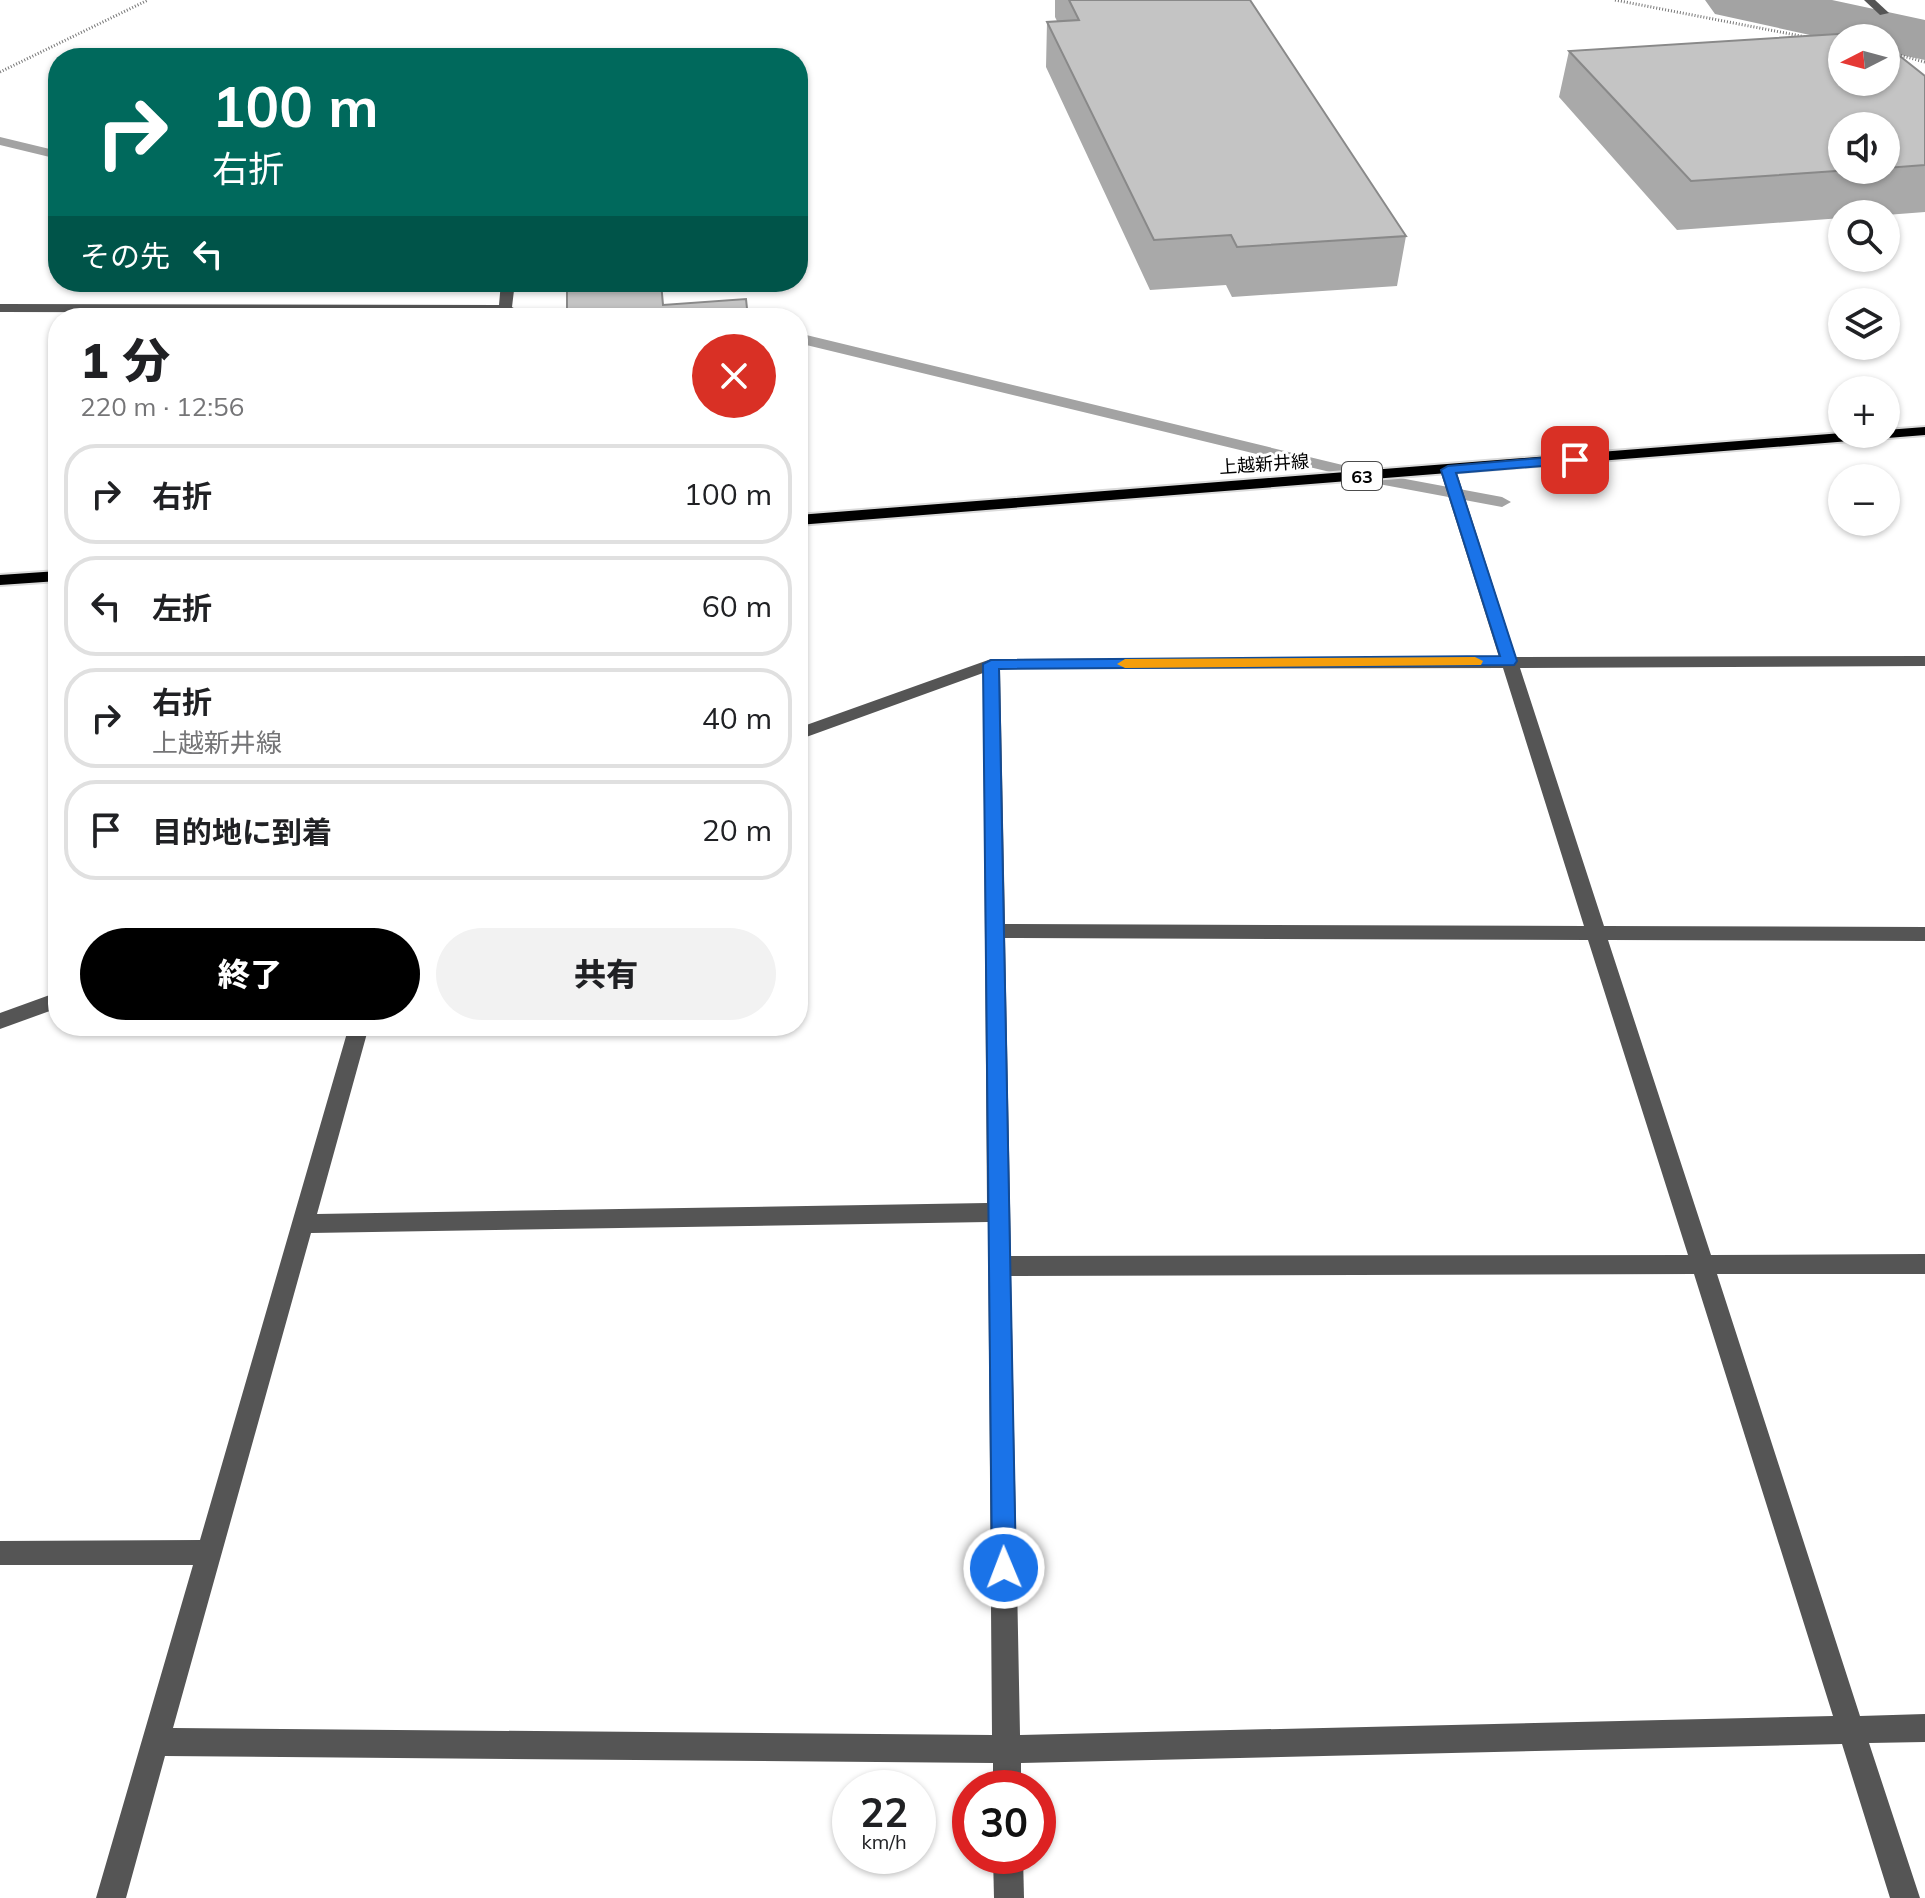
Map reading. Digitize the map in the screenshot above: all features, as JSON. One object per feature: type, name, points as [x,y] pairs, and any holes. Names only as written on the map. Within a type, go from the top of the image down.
[{"type":"main road","name":"上越新井線","points":[[808,519],[1925,431]]},
{"type":"main road","points":[[0,580],[48,577]]},
{"type":"street","points":[[1869,0],[1884,13]]},
{"type":"street","points":[[0,308],[48,308]]},
{"type":"street","points":[[1448,470],[1905,1898]]},
{"type":"street","points":[[808,730],[991,664],[1925,661]]},
{"type":"street","points":[[991,664],[1007,1770]]},
{"type":"street","points":[[995,931],[1925,934]]},
{"type":"street","points":[[0,1021],[48,1004]]},
{"type":"street","points":[[111,1898],[356,1036]]},
{"type":"street","points":[[303,1224],[999,1212]]},
{"type":"street","points":[[1000,1266],[1925,1264]]},
{"type":"street","points":[[0,1553],[210,1552]]},
{"type":"street","points":[[156,1742],[1007,1749],[1925,1728]]},
{"type":"street","points":[[1008,1874],[1009,1898]]},
{"type":"path","points":[[49,48],[148,0]]},
{"type":"path","points":[[1615,0],[1812,38]]},
{"type":"path","points":[[0,72],[48,49]]},
{"type":"path","points":[[1900,56],[1925,62]]},
{"type":"building","points":[[1069,0],[1250,0],[1406,236],[1237,247],[1231,235],[1154,240],[1047,22],[1079,20]]},
{"type":"building","points":[[1828,35],[1828,96],[1900,96],[1900,56],[1925,76],[1925,165],[1900,167],[1900,112],[1828,112],[1828,172],[1691,181],[1569,51]]},
{"type":"building","points":[[567,292],[662,292],[663,305],[746,299],[747,308],[567,308]]},
{"type":"waterway","points":[[1738,0],[1925,40]]},
{"type":"waterway","points":[[0,141],[48,153]]},
{"type":"waterway","points":[[614,292],[622,294]]},
{"type":"waterway","points":[[808,340],[1384,480],[1502,502]]},
{"type":"slow traffic","points":[[1125,664],[1475,661]]},
{"type":"route","points":[[1004,1568],[991,664],[1509,661],[1448,470],[1575,460]]}]
